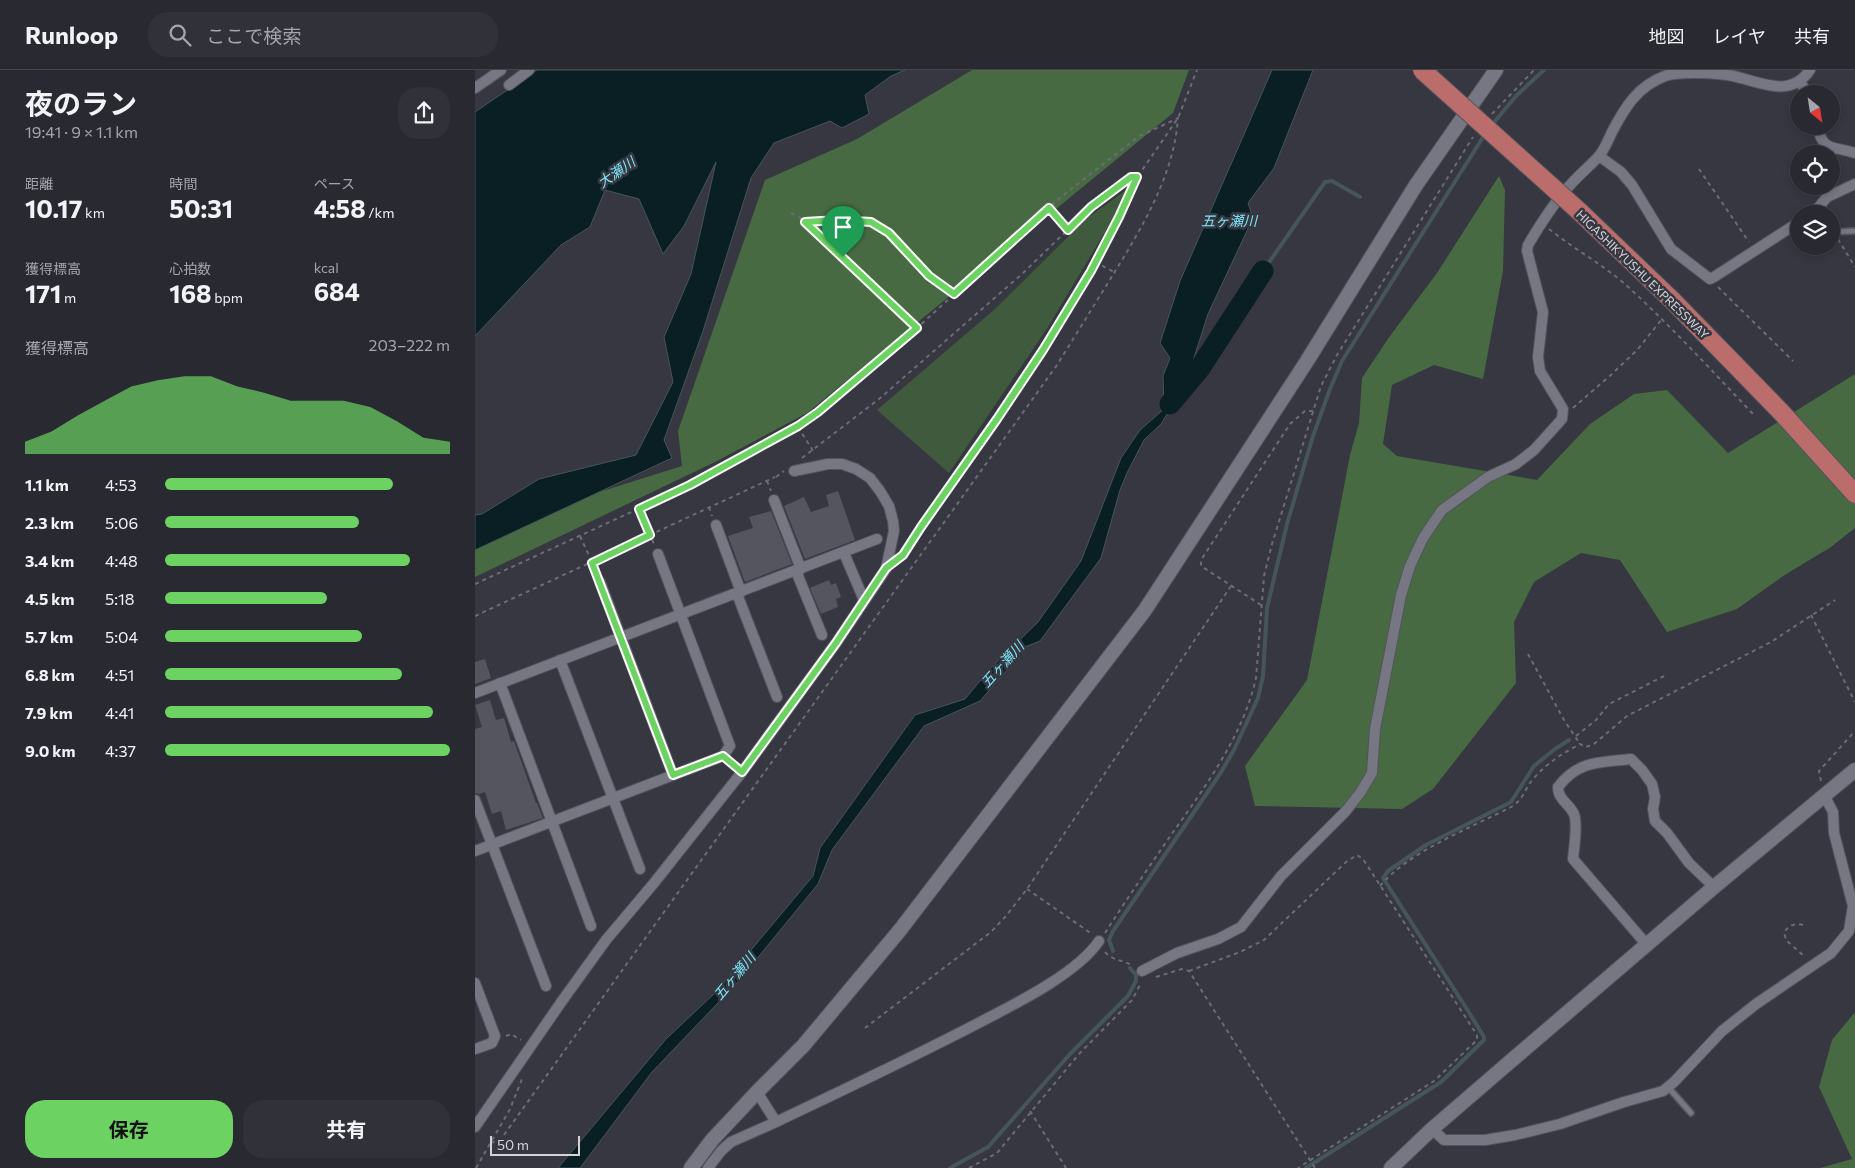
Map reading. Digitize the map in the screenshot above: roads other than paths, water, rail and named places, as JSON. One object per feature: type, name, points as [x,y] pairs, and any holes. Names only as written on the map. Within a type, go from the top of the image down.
[{"type":"highway","name":"HIGASHIKYUSHU EXPRESSWAY","points":[[1422,70],[1580,212],[1673,301],[1782,413],[1854,491]]},
{"type":"street","points":[[475,88],[501,70]]},
{"type":"street","points":[[509,86],[529,70]]},
{"type":"street","points":[[691,1168],[712,1140],[803,1046],[900,930],[1145,610],[1302,370],[1416,185],[1496,70]]},
{"type":"street","points":[[1693,74],[1716,70]]},
{"type":"street","points":[[1142,971],[1177,953],[1218,940],[1241,928],[1281,876],[1345,812],[1360,793],[1372,773],[1375,728],[1401,595],[1410,566],[1423,538],[1442,510],[1488,477],[1516,464],[1533,450],[1562,419],[1563,409],[1541,371],[1538,358],[1543,312],[1527,251],[1528,245],[1542,222],[1571,183],[1599,156],[1631,99],[1642,88],[1666,75],[1679,73],[1732,76],[1772,87],[1788,86],[1800,81],[1810,70]]},
{"type":"street","points":[[1800,81],[1802,85]]},
{"type":"street","points":[[1819,135],[1821,142],[1828,146],[1855,154]]},
{"type":"street","points":[[1599,156],[1621,172],[1632,185],[1671,249],[1710,278],[1790,228]]},
{"type":"street","points":[[1820,205],[1827,197],[1855,184]]},
{"type":"street","points":[[475,1126],[606,940],[742,772],[836,643],[886,568],[894,531],[889,506],[869,478],[841,464],[794,466]]},
{"type":"street","points":[[774,500],[822,635]]},
{"type":"street","points":[[716,525],[777,697]]},
{"type":"street","points":[[475,693],[877,539]]},
{"type":"street","points":[[844,553],[864,600]]},
{"type":"street","points":[[475,851],[723,756],[730,746],[658,554]]},
{"type":"street","points":[[601,582],[673,775]]},
{"type":"street","points":[[560,660],[640,868]]},
{"type":"street","points":[[500,683],[591,926]]},
{"type":"street","points":[[1647,945],[1573,859],[1574,815],[1558,794],[1558,787],[1567,775],[1589,764],[1631,760],[1642,770],[1652,784],[1655,797],[1653,809],[1655,821],[1667,833],[1689,862],[1714,887]]},
{"type":"street","points":[[1391,1168],[1432,1129],[1714,887],[1855,770]]},
{"type":"street","points":[[1432,1129],[1444,1140],[1485,1140],[1560,1124],[1663,1091],[1722,1031],[1755,1004],[1831,954],[1849,931],[1853,906],[1834,833],[1833,812],[1824,795]]},
{"type":"street","points":[[475,800],[546,986]]},
{"type":"street","points":[[708,1168],[721,1151],[731,1142],[929,1050],[1031,996],[1073,966],[1094,949],[1099,941]]},
{"type":"street","points":[[475,983],[495,1036],[492,1043],[475,1049]]},
{"type":"street","points":[[757,1092],[776,1122]]},
{"type":"lane","points":[[1840,232],[1853,231]]},
{"type":"lane","points":[[1668,1087],[1691,1113]]},
{"type":"water","name":"大瀬川","points":[[537,70],[905,70],[891,76],[865,95],[869,114],[842,128],[830,121],[774,143],[751,178],[703,331],[664,440],[672,458],[475,550],[475,515],[482,514],[539,479],[636,455],[673,382],[664,337],[691,274],[716,162],[684,226],[663,254],[639,199],[605,190],[590,227],[561,245],[475,336],[475,112]]},
{"type":"water","name":"五ヶ瀬川","points":[[1272,70],[1313,70],[1274,168],[1248,203],[1253,218],[1208,314],[1191,367],[1172,406],[1161,424],[1144,440],[1127,473],[1120,490],[1101,558],[1040,641],[1022,648],[1011,659],[1015,661],[980,701],[924,726],[832,850],[818,884],[737,983],[652,1072],[580,1168],[558,1168],[666,1039],[716,992],[813,876],[820,848],[915,715],[965,699],[989,670],[1038,622],[1081,561],[1121,458],[1140,430],[1164,409],[1163,376],[1170,358],[1160,343],[1180,281]]},
{"type":"waterway","points":[[1491,126],[1516,96],[1544,70]]},
{"type":"waterway","points":[[1113,951],[1109,940],[1113,931],[1220,774],[1235,748],[1258,698],[1263,676],[1267,608],[1287,524],[1313,436],[1342,361],[1485,134]]},
{"type":"waterway","points":[[1263,271],[1325,182],[1332,181],[1360,197]]},
{"type":"waterway","points":[[1170,404],[1200,368],[1263,271]]},
{"type":"waterway","points":[[1306,1168],[1441,1082],[1484,1040],[1470,1014],[1383,878],[1388,871],[1426,845],[1511,802],[1534,766],[1569,740]]},
{"type":"waterway","points":[[950,1168],[988,1147],[1070,1054],[1128,996],[1136,981],[1136,975],[1130,968]]}]
